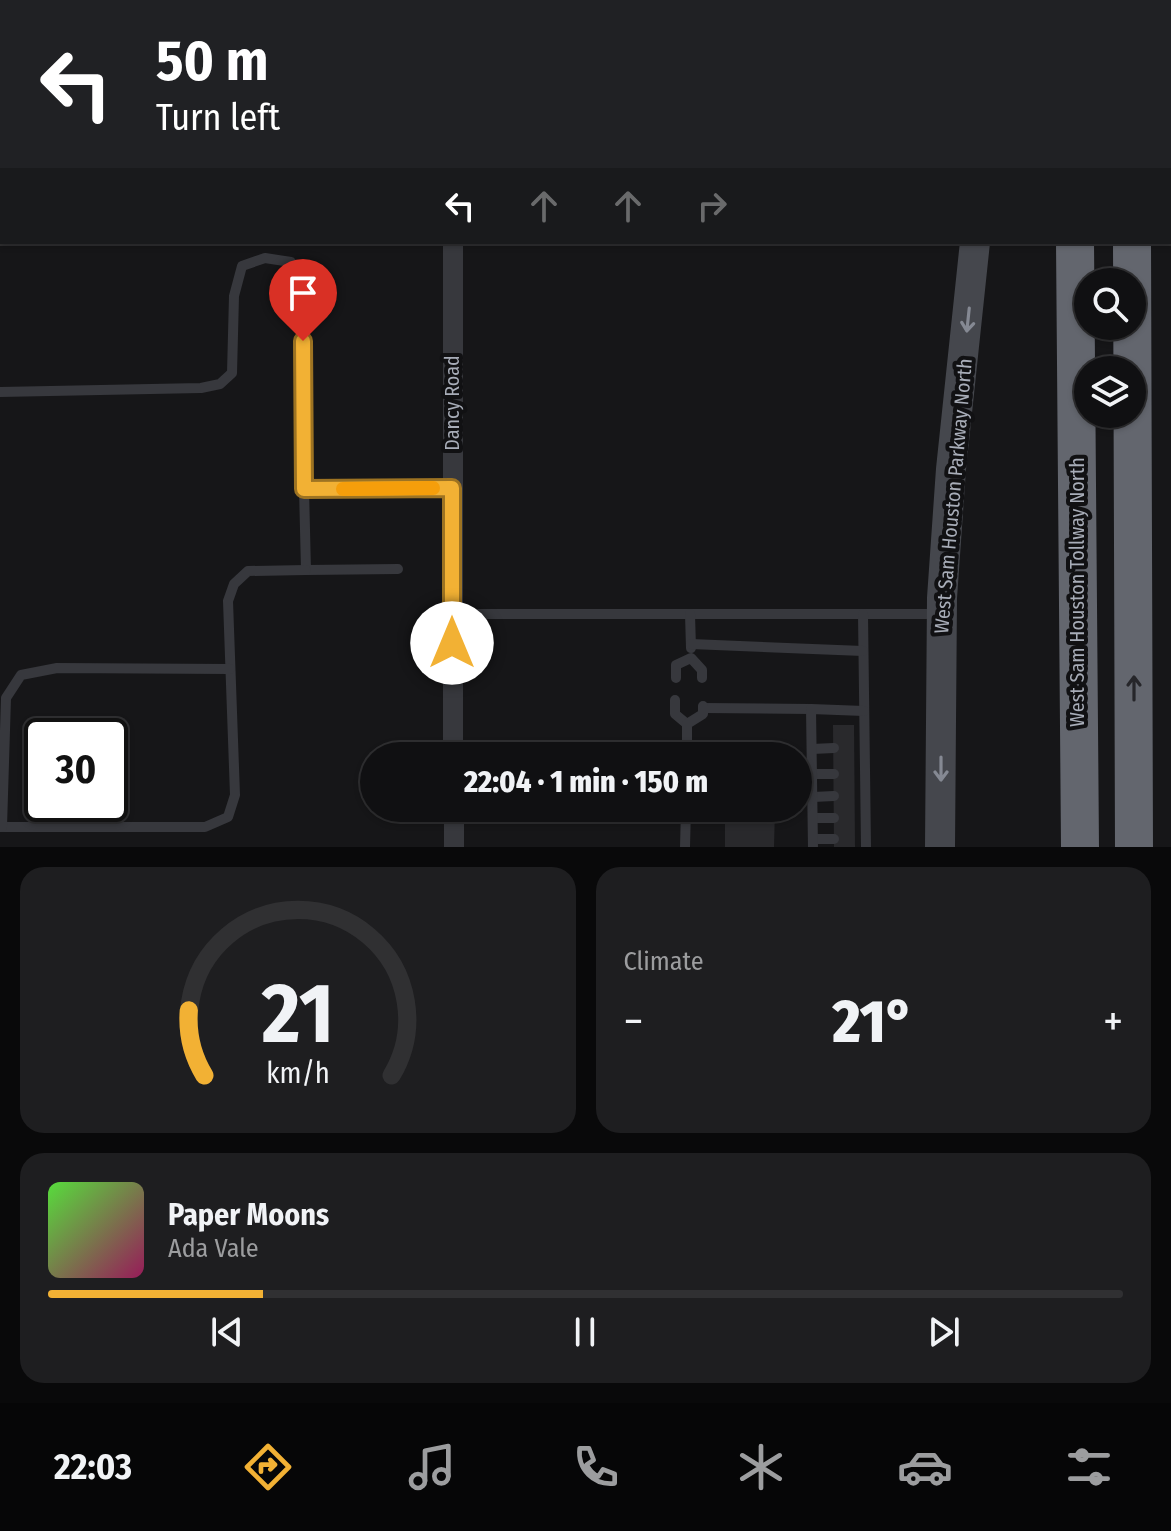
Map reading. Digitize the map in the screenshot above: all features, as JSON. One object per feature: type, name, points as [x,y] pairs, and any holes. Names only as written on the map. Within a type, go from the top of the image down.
[{"type":"highway","points":[[1052,244],[1075,259]]},
{"type":"highway","points":[[1132,244],[1134,840]]},
{"type":"highway","name":"West Sam Houston Tollway North","points":[[1075,259],[1080,847]]},
{"type":"main road","name":"West Sam Houston Parkway North","points":[[940,847],[941,614],[951,469],[975,244]]},
{"type":"street","name":"Dancy Road","points":[[453,244],[453,742]]},
{"type":"street","points":[[454,822],[454,847]]},
{"type":"lane","points":[[0,392],[201,388],[220,384],[232,373],[234,296],[242,266],[265,258],[291,262],[302,281],[306,570]]},
{"type":"lane","points":[[304,489],[452,488]]},
{"type":"lane","points":[[230,669],[57,668],[21,675],[6,698],[1,827],[205,827],[228,817],[235,795],[228,601],[234,584],[248,571],[398,569]]},
{"type":"lane","points":[[452,614],[941,614]]},
{"type":"lane","points":[[690,614],[691,658],[702,670],[702,678]]},
{"type":"lane","points":[[863,614],[864,711],[860,748],[863,842]]},
{"type":"lane","points":[[691,644],[863,651]]},
{"type":"lane","points":[[676,678],[676,665],[691,658]]},
{"type":"lane","points":[[675,700],[675,714],[687,724]]},
{"type":"lane","points":[[687,724],[703,714],[703,705],[864,711]]},
{"type":"lane","points":[[811,709],[812,742]]},
{"type":"lane","points":[[687,724],[687,742]]},
{"type":"lane","points":[[812,749],[834,748]]},
{"type":"lane","points":[[834,774],[812,774],[813,843],[834,839]]},
{"type":"lane","points":[[813,797],[834,796]]},
{"type":"lane","points":[[813,818],[834,818]]},
{"type":"lane","points":[[685,847],[686,822]]},
{"type":"building","points":[[833,725],[854,725],[855,847],[834,847]]},
{"type":"building","points":[[725,822],[775,822],[774,847],[725,847]]},
{"type":"slow traffic","points":[[343,489],[433,488]]},
{"type":"route","points":[[303,341],[304,489],[452,488],[452,643]]}]
